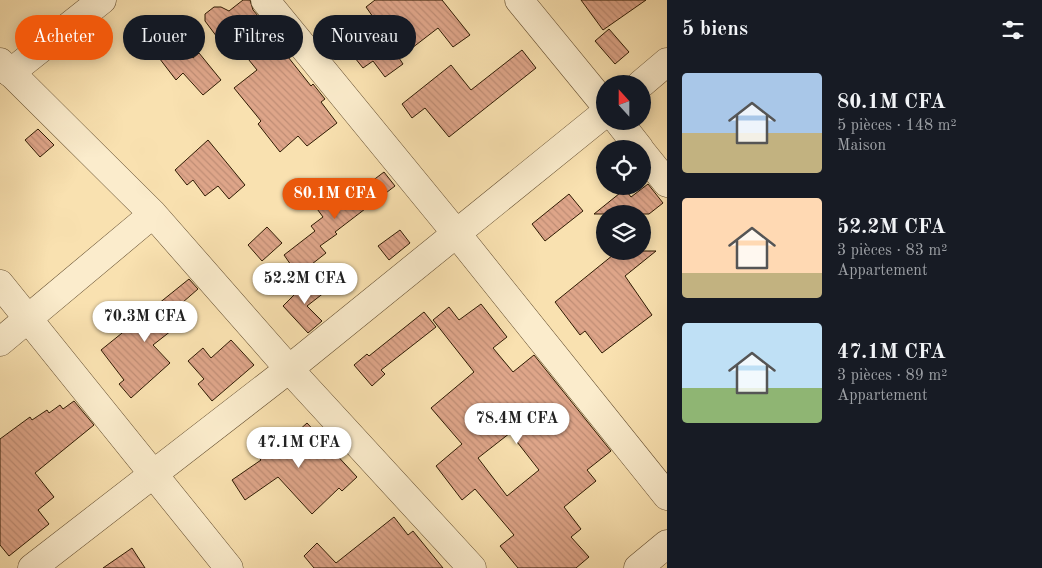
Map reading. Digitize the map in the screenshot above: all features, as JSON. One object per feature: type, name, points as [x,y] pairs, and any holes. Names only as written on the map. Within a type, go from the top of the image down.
[{"type":"street","points":[[102,0],[5,67],[153,214],[289,368],[472,568]]},
{"type":"street","points":[[265,0],[456,233],[667,496]]},
{"type":"street","points":[[520,0],[596,94]]},
{"type":"street","points":[[651,76],[667,62]]},
{"type":"street","points":[[32,568],[289,368],[596,120]]},
{"type":"street","points":[[625,130],[633,140]]},
{"type":"street","points":[[651,163],[667,183]]},
{"type":"street","points":[[0,342],[153,214]]},
{"type":"street","points":[[0,284],[229,568]]},
{"type":"street","points":[[638,568],[667,544]]},
{"type":"building","points":[[243,0],[250,0],[253,10],[257,15],[215,15],[215,34],[205,21],[205,14],[214,7],[221,7],[229,11]]},
{"type":"building","points":[[375,0],[442,0],[470,35],[453,47],[438,28],[416,45],[416,15],[372,15],[366,7]]},
{"type":"building","points":[[581,0],[646,0],[603,30]]},
{"type":"building","points":[[609,29],[629,52],[615,64],[595,41]]},
{"type":"building","points":[[522,50],[536,68],[449,137],[425,108],[412,118],[402,104],[451,65],[471,90]]},
{"type":"building","points":[[161,60],[205,60],[221,80],[203,95],[183,73],[176,80]]},
{"type":"building","points":[[249,60],[290,60],[311,86],[313,84],[325,99],[321,102],[337,123],[307,146],[298,136],[280,152],[258,124],[261,121],[234,88],[257,70]]},
{"type":"building","points":[[357,60],[400,60],[403,64],[385,77],[373,61],[363,68]]},
{"type":"building","points":[[38,129],[54,145],[40,157],[25,140]]},
{"type":"building","points":[[208,140],[245,185],[229,199],[218,186],[205,196],[193,180],[187,185],[175,170]]},
{"type":"building","points":[[384,172],[395,186],[335,232],[337,234],[320,246],[326,253],[298,275],[284,255],[315,231],[311,226],[323,217],[312,202],[332,188],[343,203]]},
{"type":"building","points":[[651,188],[663,203],[651,212],[651,205],[605,205],[618,195],[630,195],[631,197],[634,195],[651,195]]},
{"type":"building","points":[[569,194],[583,211],[545,241],[532,224]]},
{"type":"building","points":[[267,227],[282,243],[262,261],[248,245]]},
{"type":"building","points":[[400,230],[410,243],[389,260],[378,246]]},
{"type":"building","points":[[607,260],[645,260],[625,276],[652,315],[602,353],[585,331],[580,335],[555,302]]},
{"type":"building","points":[[312,277],[325,292],[307,306],[322,321],[308,333],[283,306]]},
{"type":"building","points":[[189,279],[198,289],[167,316],[176,327],[153,345],[170,363],[131,398],[119,384],[124,380],[101,350]]},
{"type":"building","points":[[481,304],[507,337],[493,348],[513,372],[534,355],[611,451],[587,470],[596,481],[564,507],[581,529],[571,537],[589,557],[576,568],[518,568],[500,546],[514,535],[475,489],[462,500],[436,466],[462,444],[431,408],[474,372],[433,320],[449,307],[459,320]],"holes":[[[510,433],[539,470],[507,496],[478,458]]]},
{"type":"building","points":[[424,312],[436,327],[381,370],[385,374],[372,386],[354,365],[367,354],[369,356]]},
{"type":"building","points":[[231,340],[254,365],[212,401],[198,384],[204,379],[188,361],[203,348],[211,358]]},
{"type":"building","points":[[74,401],[94,425],[35,473],[54,497],[38,510],[49,524],[9,556],[0,545],[0,439],[30,417],[32,420],[47,410],[49,413],[60,405],[63,409]]},
{"type":"building","points":[[307,423],[357,477],[342,491],[339,488],[312,514],[278,477],[245,500],[232,480],[261,460],[258,457],[283,435],[288,440]]},
{"type":"building","points":[[394,517],[408,535],[413,531],[443,568],[314,568],[304,556],[317,543],[336,563]]},
{"type":"building","points":[[132,548],[145,568],[103,568]]}]
